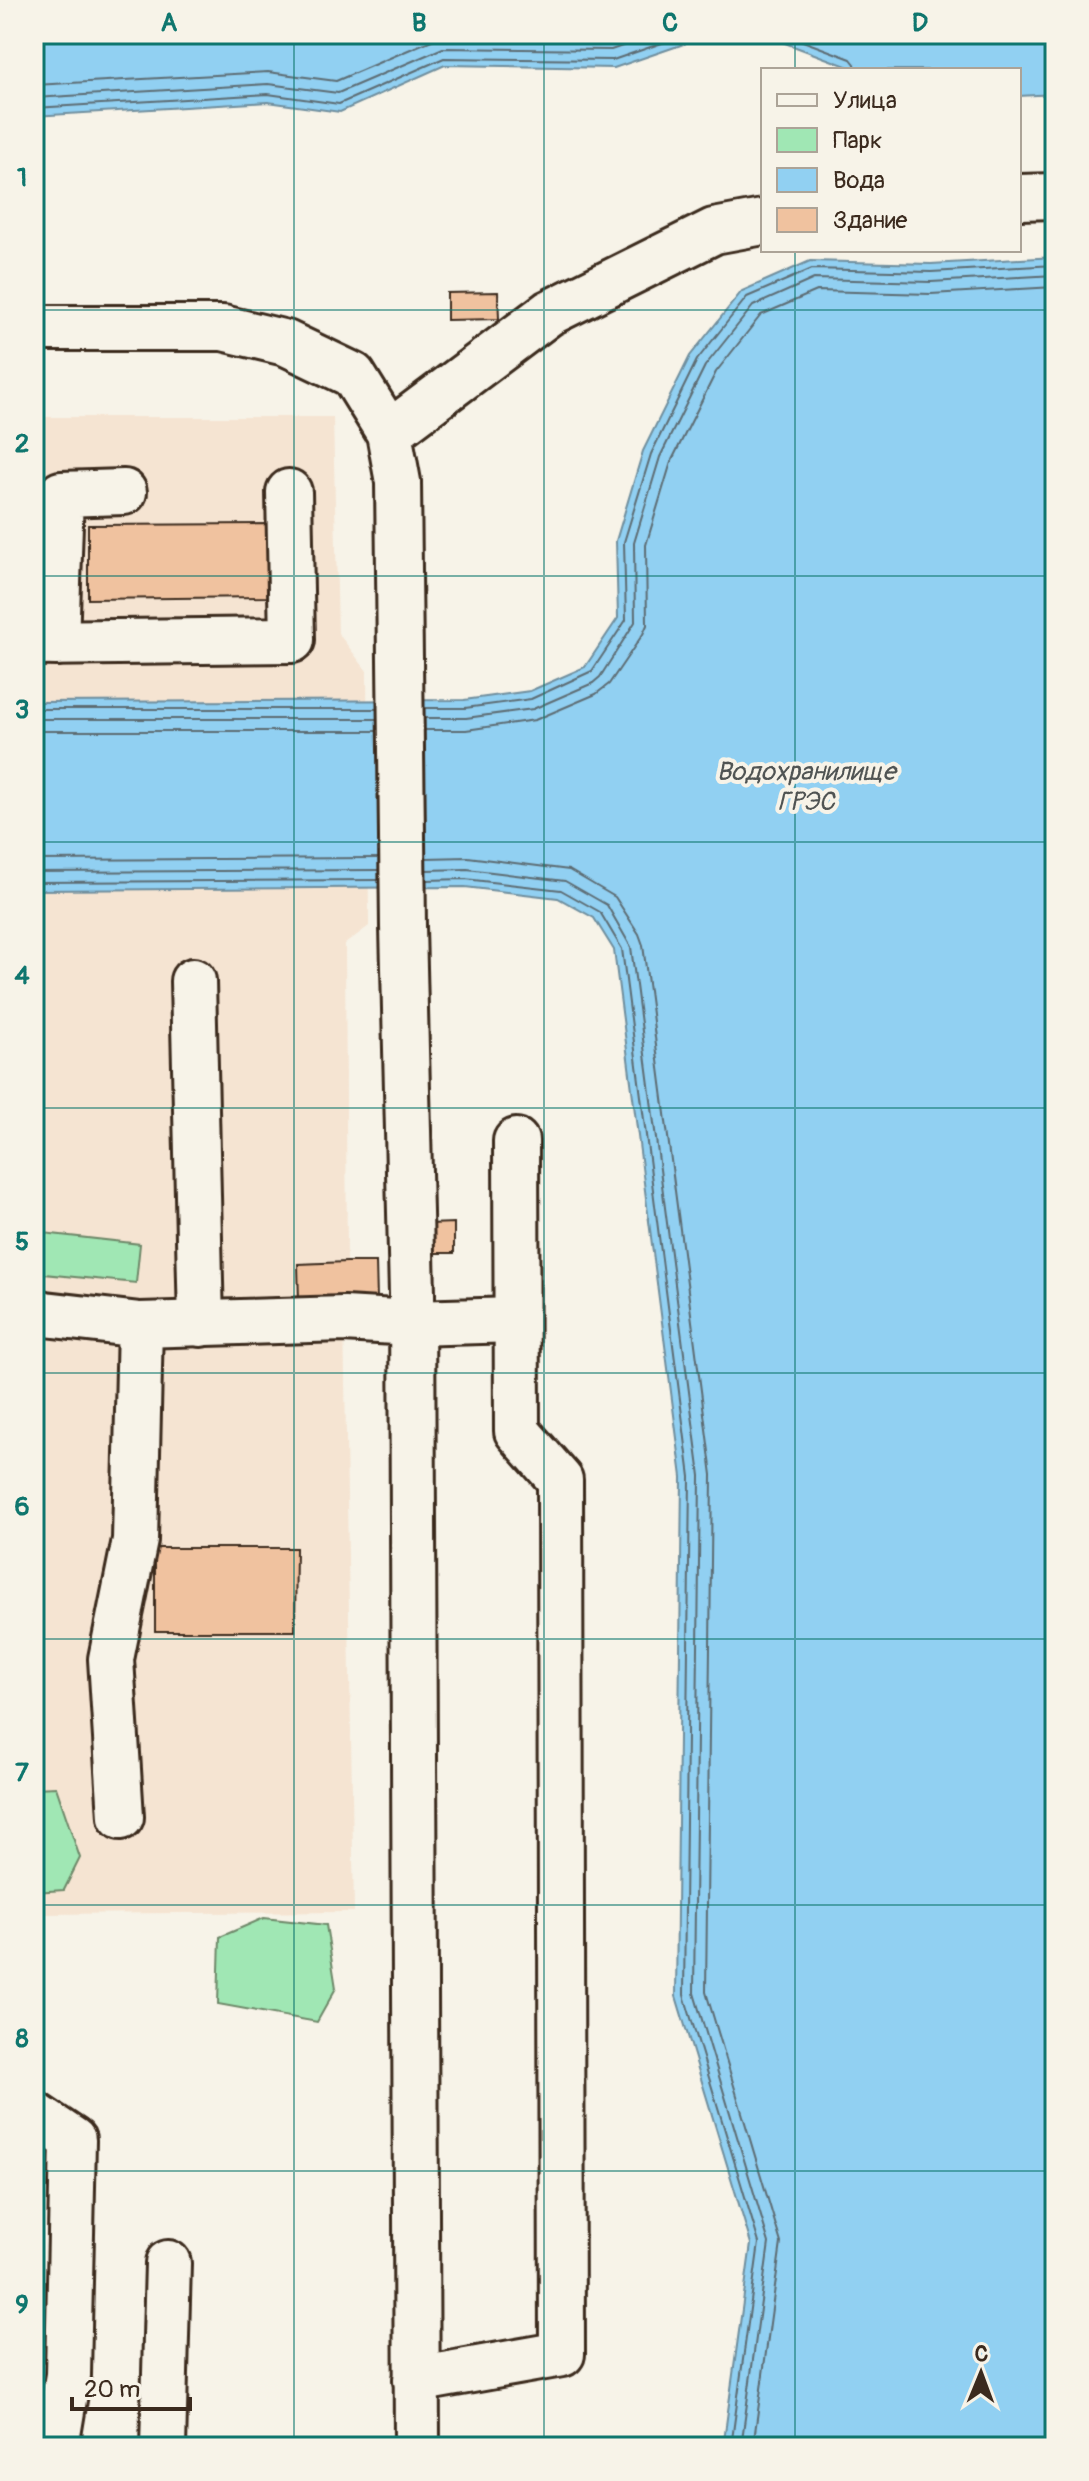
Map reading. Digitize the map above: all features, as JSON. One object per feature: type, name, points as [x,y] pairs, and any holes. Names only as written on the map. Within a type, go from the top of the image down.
[{"type":"street","points":[[1021,197],[1055,196]]},
{"type":"street","points":[[389,433],[549,313],[714,231],[761,222]]},
{"type":"street","points":[[34,328],[223,328],[286,343],[353,375],[389,433],[398,482],[403,927],[412,1323],[417,2447]]},
{"type":"street","points":[[124,492],[61,494],[45,643],[292,640],[289,492]]},
{"type":"street","points":[[193,981],[201,1324]]},
{"type":"street","points":[[416,2380],[562,2354],[560,1480],[517,1431],[516,1141]]},
{"type":"street","points":[[34,1311],[140,1325],[344,1319],[412,1323],[516,1320]]},
{"type":"street","points":[[121,1817],[111,1659],[135,1540],[140,1325]]},
{"type":"street","points":[[34,2114],[73,2140],[68,2375],[56,2447]]},
{"type":"street","points":[[163,2447],[168,2263]]},
{"type":"shaded area","points":[[34,417],[333,417],[338,633],[367,671],[369,926],[345,944],[347,1262],[376,1262],[377,1300],[344,1319],[354,1912],[34,1914]]},
{"type":"green space","points":[[34,1232],[140,1244],[136,1283],[34,1273]]},
{"type":"green space","points":[[56,1787],[80,1858],[64,1890],[34,1892],[34,1788]]},
{"type":"green space","points":[[264,1918],[326,1925],[336,1988],[317,2022],[218,2004],[220,1937]]},
{"type":"water","points":[[34,34],[713,34],[614,68],[445,65],[340,112],[268,102],[34,116]]},
{"type":"water","points":[[761,34],[1055,34],[1055,94],[1021,96],[1021,68],[852,68]]},
{"type":"water","name":"Водохранилище ГРЭС","points":[[1055,257],[1055,2447],[723,2447],[751,2244],[676,1996],[682,1477],[614,950],[594,918],[558,898],[465,887],[34,890],[34,702],[464,700],[530,691],[585,667],[618,618],[616,541],[643,451],[690,356],[742,291],[810,261],[931,264]]},
{"type":"building","points":[[498,292],[499,319],[447,320],[447,293]]},
{"type":"building","points":[[268,524],[269,597],[88,599],[88,525]]},
{"type":"building","points":[[454,1223],[454,1253],[429,1253],[429,1224]]},
{"type":"building","points":[[376,1262],[377,1300],[299,1302],[298,1264]]},
{"type":"building","points":[[155,1548],[296,1548],[295,1631],[155,1631]]}]
